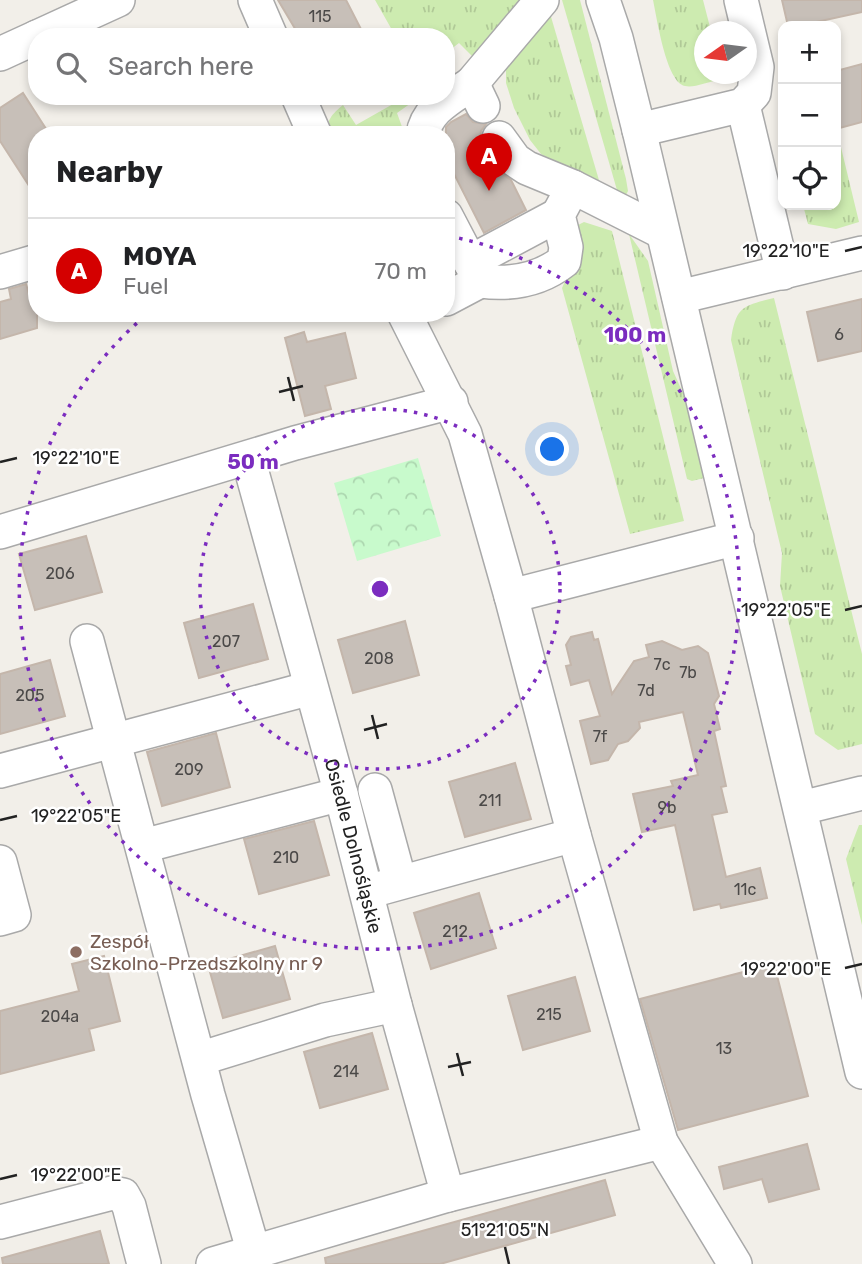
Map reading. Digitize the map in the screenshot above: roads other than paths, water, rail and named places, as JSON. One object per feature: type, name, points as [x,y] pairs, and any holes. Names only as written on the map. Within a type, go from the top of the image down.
[{"type":"street","points":[[57,28],[118,0]]},
{"type":"street","points":[[255,0],[267,28]]},
{"type":"street","points":[[455,102],[477,94],[541,0]]},
{"type":"street","points":[[603,0],[616,38],[639,130],[862,1072]]},
{"type":"street","points":[[610,0],[616,38]]},
{"type":"street","points":[[639,130],[743,105],[754,93],[757,67],[741,0]]},
{"type":"street","points":[[0,54],[28,41]]},
{"type":"street","points":[[302,105],[311,126]]},
{"type":"street","points":[[425,126],[427,119],[437,108],[446,105]]},
{"type":"street","points":[[743,105],[783,273]]},
{"type":"street","points":[[499,138],[515,160],[566,201],[662,232]]},
{"type":"street","points":[[455,291],[566,201]]},
{"type":"street","points":[[455,233],[475,272],[504,284],[551,272],[564,261],[566,201]]},
{"type":"street","points":[[678,297],[862,253]]},
{"type":"street","points":[[0,272],[28,264]]},
{"type":"street","points":[[414,322],[465,434],[661,1142],[735,1264]]},
{"type":"street","points":[[0,532],[451,401]]},
{"type":"street","name":"Osiedle Dolnośląskie","points":[[248,458],[341,794],[395,1005],[449,1195]]},
{"type":"street","points":[[511,596],[737,538]]},
{"type":"street","points":[[87,641],[254,1253]]},
{"type":"street","points":[[0,771],[311,688]]},
{"type":"street","points":[[375,790],[400,882]]},
{"type":"street","points":[[801,808],[862,793]]},
{"type":"street","points":[[143,846],[341,794]]},
{"type":"street","points":[[367,892],[574,835]]},
{"type":"street","points":[[0,862],[14,915],[0,919]]},
{"type":"street","points":[[199,1059],[325,1020],[395,1005]]},
{"type":"street","points":[[213,1264],[449,1195],[661,1142]]},
{"type":"street","points":[[0,1222],[112,1193],[123,1195],[129,1206],[144,1264]]},
{"type":"place","name":"MOYA","points":[[489,191]]},
{"type":"place","name":"Zespół Szkolno-Przedszkolny nr 9","points":[[76,952]]}]
